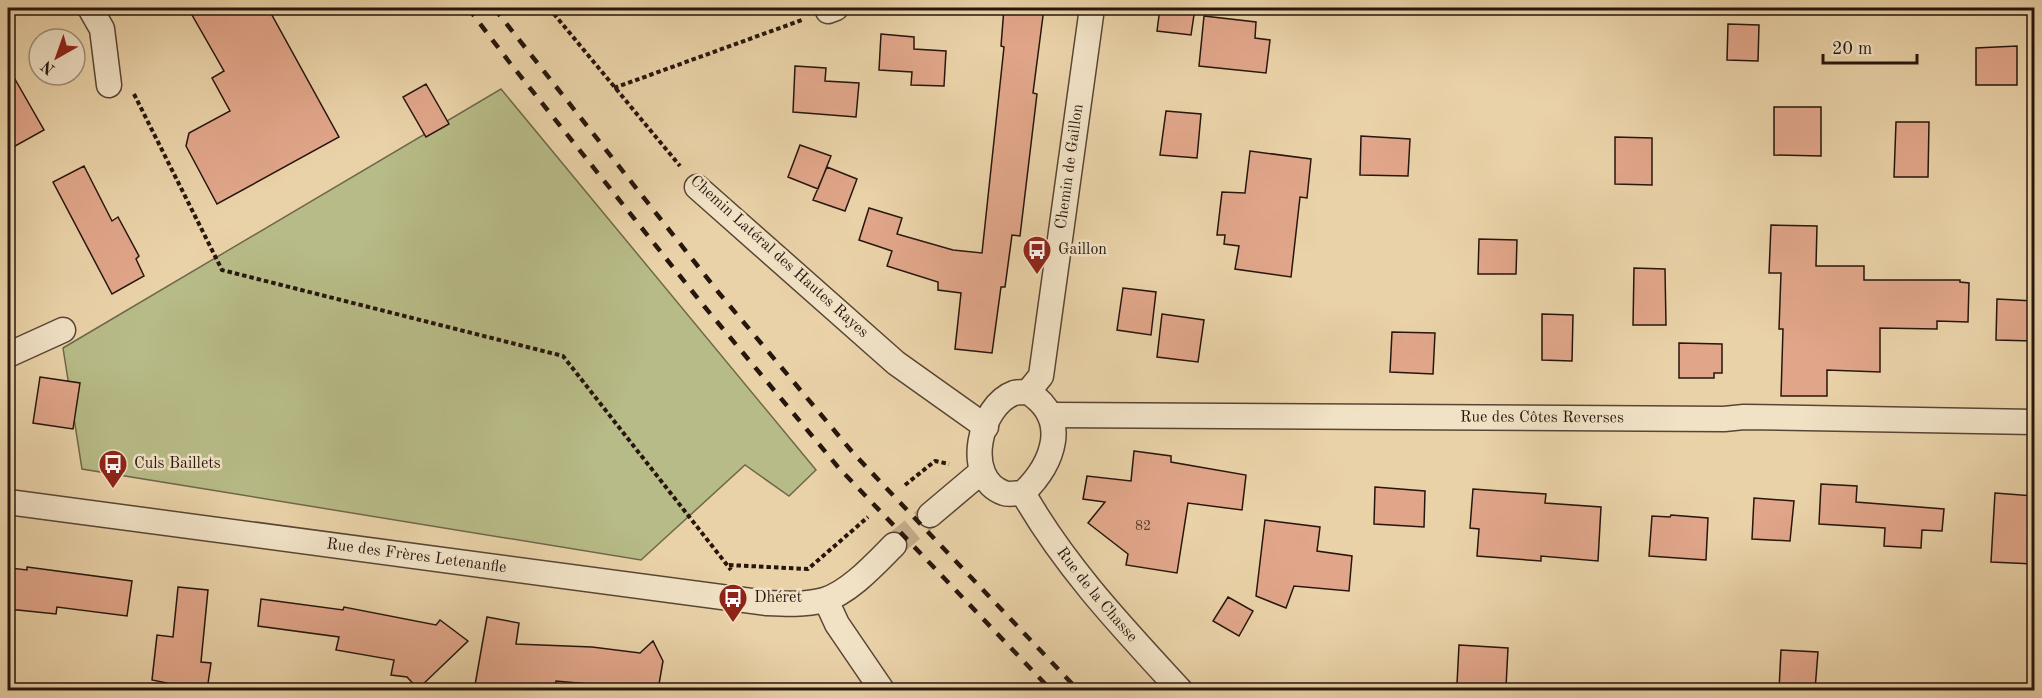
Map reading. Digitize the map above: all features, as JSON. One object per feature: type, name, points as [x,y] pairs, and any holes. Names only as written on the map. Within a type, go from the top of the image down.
[{"type":"street","points":[[90,8],[102,29],[109,84]]},
{"type":"street","name":"Chemin de Gaillon","points":[[1028,392],[1041,376],[1092,8]]},
{"type":"street","name":"Chemin Latéral des Hautes Rayes","points":[[698,188],[896,363],[986,427]]},
{"type":"street","points":[[8,356],[63,330]]},
{"type":"street","points":[[1028,392],[1043,401],[1052,415],[1053,438],[1048,460],[1038,478],[1023,494],[1005,493],[989,484],[981,472],[978,455],[981,437],[1000,402],[1014,393],[1028,392]]},
{"type":"street","name":"Rue des Côtes Reverses","points":[[1052,415],[1724,419],[1744,417],[2034,422]]},
{"type":"street","points":[[930,515],[981,472]]},
{"type":"street","name":"Rue de la Chasse","points":[[1023,494],[1042,526],[1106,610],[1180,690]]},
{"type":"street","name":"Rue des Frères Letenanfle","points":[[8,502],[751,601],[800,604],[826,600]]},
{"type":"street","points":[[882,690],[837,624],[826,600],[862,576],[894,545]]},
{"type":"path","name":"Chemin Latéral des Hautes Rayes","points":[[549,8],[698,188]]},
{"type":"path","points":[[614,88],[832,9]]},
{"type":"path","points":[[133,92],[222,270],[563,356],[728,565],[751,601]]},
{"type":"path","points":[[728,565],[808,569],[868,517]]},
{"type":"green space","points":[[501,89],[816,470],[789,496],[745,465],[641,560],[82,469],[63,348]]},
{"type":"building","points":[[188,8],[268,8],[339,137],[217,204],[186,146],[189,133],[230,111],[212,78],[224,71]]},
{"type":"building","points":[[1004,8],[1044,8],[1033,93],[1037,94],[1020,236],[1012,235],[1005,287],[1001,287],[992,353],[955,349],[961,293],[938,290],[938,282],[887,266],[892,251],[859,240],[869,208],[902,218],[897,234],[953,250],[982,253],[1004,47],[1001,46]]},
{"type":"building","points":[[1160,8],[1195,8],[1191,35],[1157,31]]},
{"type":"building","points":[[1204,16],[1256,22],[1255,38],[1270,40],[1266,73],[1199,66]]},
{"type":"building","points":[[1728,24],[1759,25],[1758,61],[1727,60]]},
{"type":"building","points":[[881,34],[914,37],[914,49],[946,51],[944,86],[911,85],[912,72],[879,70]]},
{"type":"building","points":[[2017,46],[2017,85],[1976,85],[1976,48]]},
{"type":"building","points":[[795,66],[826,68],[825,81],[859,83],[856,117],[793,112]]},
{"type":"building","points":[[8,67],[44,130],[8,150]]},
{"type":"building","points":[[426,84],[449,124],[426,137],[403,97]]},
{"type":"building","points":[[1774,107],[1821,107],[1821,156],[1774,155]]},
{"type":"building","points":[[1166,111],[1201,114],[1197,158],[1160,155]]},
{"type":"building","points":[[1896,122],[1929,122],[1928,177],[1894,177]]},
{"type":"building","points":[[1361,136],[1410,139],[1408,176],[1360,175]]},
{"type":"building","points":[[1615,137],[1652,138],[1652,185],[1615,184]]},
{"type":"building","points":[[800,145],[831,156],[818,189],[788,177]]},
{"type":"building","points":[[1250,151],[1311,159],[1307,198],[1300,197],[1291,277],[1235,269],[1239,246],[1224,244],[1225,235],[1217,235],[1222,192],[1245,193]]},
{"type":"building","points":[[84,166],[112,221],[118,217],[139,256],[136,259],[144,276],[112,294],[53,182]]},
{"type":"building","points":[[827,167],[857,179],[845,211],[813,200]]},
{"type":"building","points":[[1771,225],[1817,226],[1816,266],[1864,266],[1864,280],[1960,280],[1960,282],[1969,283],[1968,322],[1937,321],[1937,329],[1880,328],[1880,372],[1827,370],[1827,396],[1781,396],[1783,329],[1779,329],[1781,273],[1769,273]]},
{"type":"building","points":[[1479,239],[1517,240],[1516,274],[1478,274]]},
{"type":"building","points":[[1634,268],[1665,269],[1666,325],[1633,325]]},
{"type":"building","points":[[1123,288],[1156,292],[1151,335],[1117,330]]},
{"type":"building","points":[[1997,299],[2034,301],[2034,341],[1996,340]]},
{"type":"building","points":[[1162,314],[1204,320],[1198,362],[1157,357]]},
{"type":"building","points":[[1542,314],[1573,315],[1572,361],[1542,360]]},
{"type":"building","points":[[1392,332],[1435,333],[1433,374],[1390,372]]},
{"type":"building","points":[[1679,343],[1722,344],[1722,373],[1714,373],[1714,378],[1679,378]]},
{"type":"building","points":[[40,377],[80,383],[73,429],[33,423]]},
{"type":"building","points":[[1134,451],[1171,456],[1171,462],[1246,475],[1242,510],[1188,503],[1177,573],[1126,565],[1128,554],[1088,523],[1105,502],[1083,499],[1087,476],[1131,481]]},
{"type":"building","points":[[1821,484],[1857,486],[1856,502],[1944,509],[1942,531],[1922,530],[1921,548],[1884,546],[1885,528],[1819,524]]},
{"type":"building","points":[[1375,487],[1425,491],[1424,527],[1374,524]]},
{"type":"building","points":[[1473,489],[1546,494],[1545,503],[1601,507],[1598,561],[1541,556],[1541,561],[1477,556],[1479,529],[1470,528]]},
{"type":"building","points":[[1995,493],[2034,496],[2034,564],[1991,562]]},
{"type":"building","points":[[1754,498],[1794,501],[1790,541],[1752,539]]},
{"type":"building","points":[[1671,515],[1708,518],[1706,560],[1649,556],[1652,516],[1670,517]]},
{"type":"building","points":[[1265,520],[1320,527],[1317,551],[1352,556],[1349,591],[1294,586],[1286,608],[1256,596]]},
{"type":"building","points":[[27,567],[132,581],[127,616],[57,607],[56,614],[8,609],[10,568],[27,570]]},
{"type":"building","points":[[178,587],[208,590],[201,662],[211,663],[207,690],[166,690],[167,683],[152,680],[157,635],[173,637]]},
{"type":"building","points":[[1228,597],[1253,611],[1239,636],[1213,621]]},
{"type":"building","points":[[261,599],[343,610],[344,607],[436,625],[440,620],[468,641],[418,689],[407,677],[391,675],[394,660],[336,650],[339,637],[258,626]]},
{"type":"building","points":[[487,617],[519,623],[516,644],[592,647],[640,653],[653,641],[663,661],[658,690],[556,681],[555,687],[549,686],[548,690],[499,690],[475,685]]},
{"type":"building","points":[[1459,645],[1508,648],[1506,687],[1457,684]]},
{"type":"building","points":[[1781,650],[1818,652],[1815,690],[1779,690]]},
{"type":"tunnel","points":[[894,545],[930,515]]},
{"type":"railway","points":[[468,8],[704,306],[838,467],[1051,690]]},
{"type":"railway","points":[[494,8],[719,293],[854,454],[1078,690]]},
{"type":"place","name":"Gaillon","points":[[1037,276]]},
{"type":"place","name":"Culs Baillets","points":[[113,490]]},
{"type":"place","name":"Dhéret","points":[[733,624]]}]
